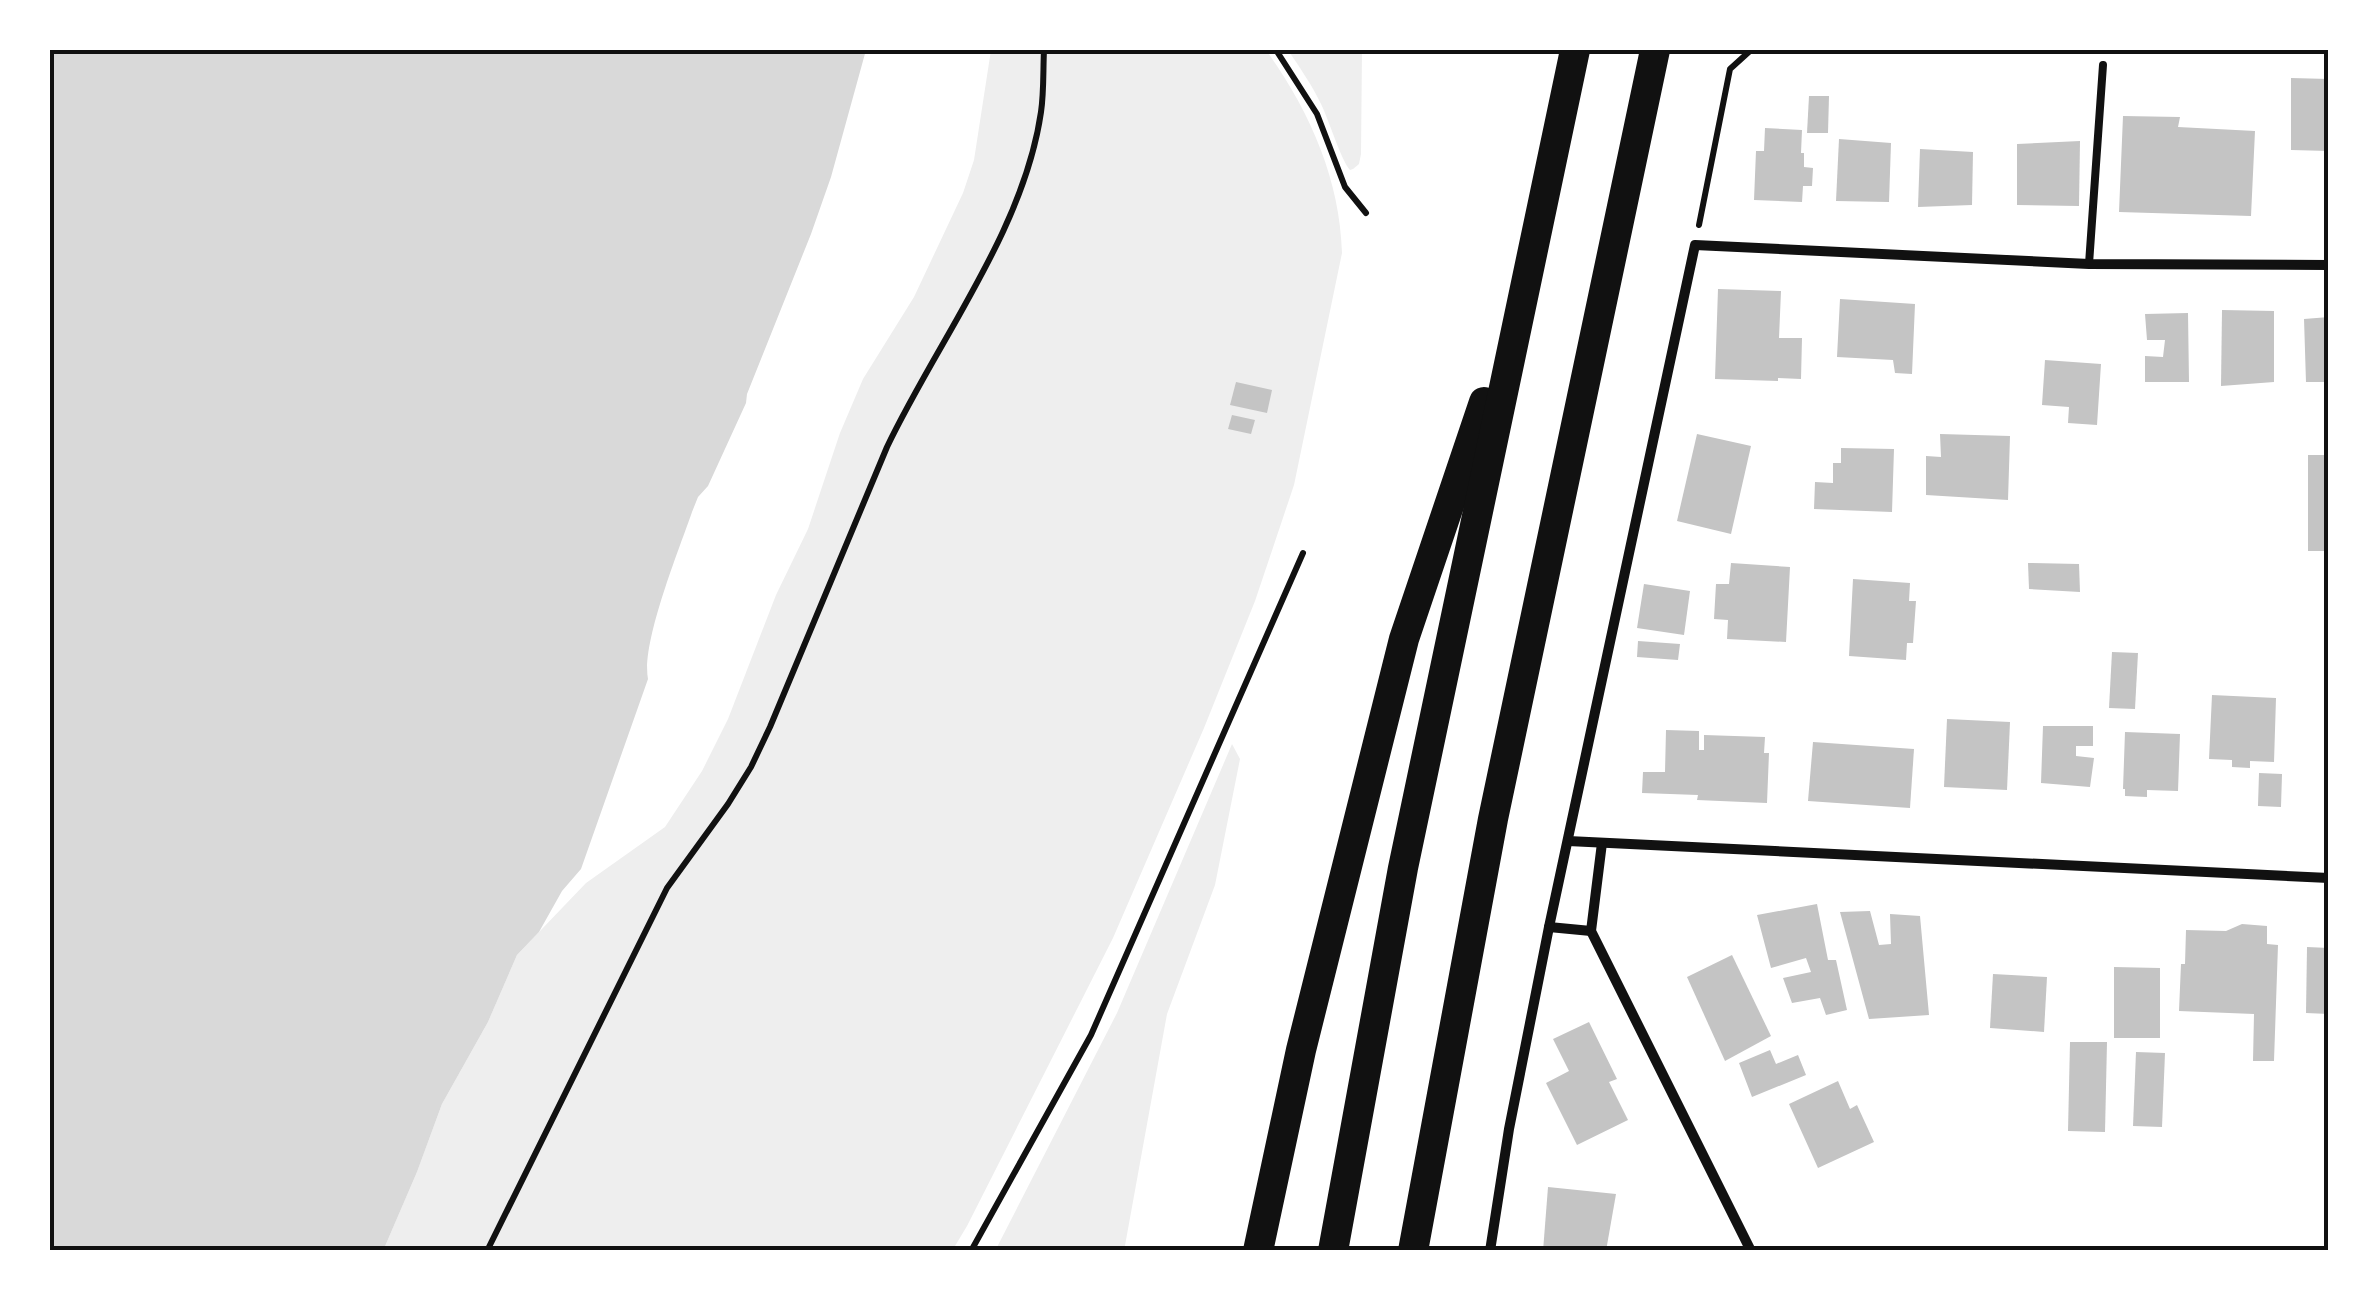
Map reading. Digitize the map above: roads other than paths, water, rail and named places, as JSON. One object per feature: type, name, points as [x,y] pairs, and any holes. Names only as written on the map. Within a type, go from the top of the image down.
[{"type":"highway","points":[[1333,1251],[1403,868],[1575,50]]},
{"type":"highway","points":[[1413,1251],[1493,819],[1655,50]]},
{"type":"highway","points":[[1258,1251],[1301,1050],[1404,639],[1527,276]]},
{"type":"street","points":[[1490,1251],[1548,928],[1695,246],[2089,264],[2329,265]]},
{"type":"street","points":[[1568,842],[2329,878]]},
{"type":"street","points":[[1602,843],[1591,930],[1750,1251]]},
{"type":"street","points":[[1548,928],[1591,930]]},
{"type":"lane","points":[[2089,264],[2103,65]]}]
